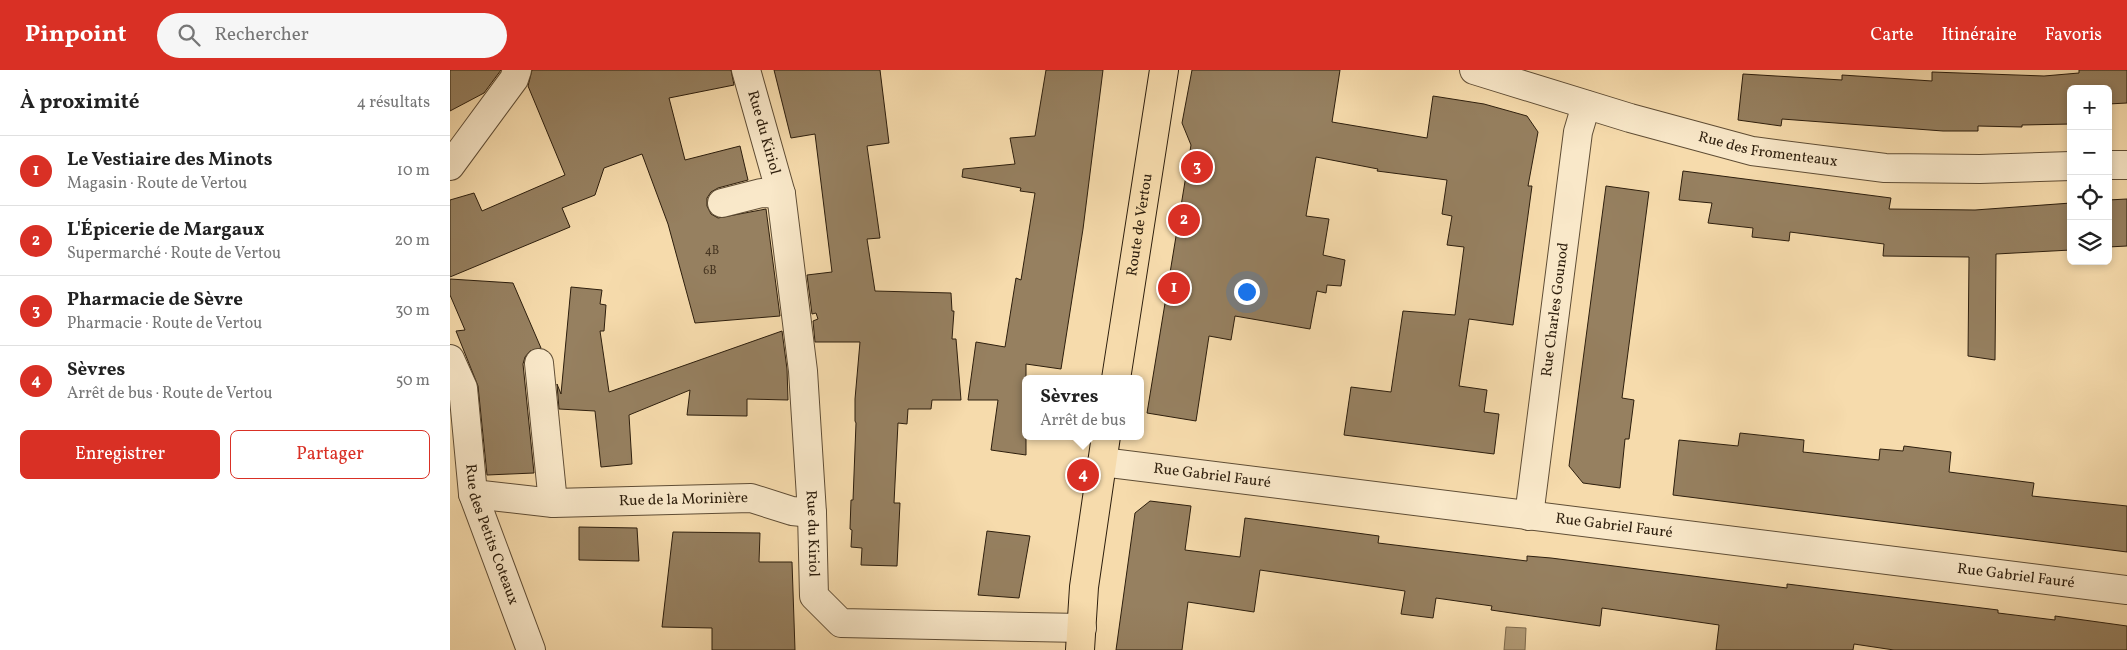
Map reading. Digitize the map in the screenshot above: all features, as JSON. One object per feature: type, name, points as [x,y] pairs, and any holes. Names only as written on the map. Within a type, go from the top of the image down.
[{"type":"main road","name":"Route de Vertou","points":[[1117,375],[1164,70]]},
{"type":"main road","points":[[1081,639],[1084,587],[1104,449]]},
{"type":"street","points":[[450,166],[514,79],[517,70]]},
{"type":"street","name":"Rue du Kiriol","points":[[746,70],[781,194],[803,370],[812,513],[814,596],[841,623],[1081,639]]},
{"type":"street","name":"Rue des Fromenteaux","points":[[1474,70],[1586,105],[1752,151],[1885,168],[1980,169],[2067,166]]},
{"type":"street","name":"Rue Charles Gounod","points":[[1529,516],[1578,132],[1586,105]]},
{"type":"street","points":[[2112,165],[2127,165]]},
{"type":"street","name":"Rue du Kiriol","points":[[722,202],[761,194],[781,194]]},
{"type":"street","name":"Rue des Petits Coteaux","points":[[450,359],[463,388],[473,494],[531,650]]},
{"type":"street","points":[[539,363],[553,503]]},
{"type":"street","name":"Rue Gabriel Fauré","points":[[1104,449],[1529,516],[2127,590]]},
{"type":"street","name":"Rue de la Morinière","points":[[473,494],[553,503],[751,498],[792,511],[812,513]]},
{"type":"shaded area","points":[[1506,627],[1526,628],[1525,650],[1504,650]]},
{"type":"building","points":[[450,70],[501,70],[484,93],[450,111]]},
{"type":"building","points":[[532,70],[731,70],[734,85],[669,98],[685,160],[740,146],[748,180],[718,188],[711,192],[707,198],[707,206],[711,214],[718,218],[766,209],[780,316],[695,323],[668,224],[642,154],[604,168],[595,195],[562,208],[570,227],[450,277],[450,200],[474,193],[482,211],[565,175],[528,86]]},
{"type":"building","points":[[774,70],[880,70],[889,143],[867,146],[880,238],[867,239],[875,291],[951,293],[952,311],[954,311],[952,339],[956,339],[961,400],[932,400],[931,409],[908,409],[907,424],[898,423],[894,503],[900,503],[897,566],[861,565],[862,548],[851,547],[851,500],[853,500],[856,423],[855,399],[860,342],[815,342],[813,321],[818,319],[816,313],[812,314],[807,275],[832,272],[815,134],[791,138]]},
{"type":"building","points":[[1046,70],[1103,70],[1083,229],[1061,369],[1026,364],[1026,375],[1022,375],[1022,440],[1026,440],[1026,455],[991,450],[998,400],[968,400],[976,342],[1005,347],[1016,278],[1021,280],[1035,193],[1020,191],[1021,188],[962,177],[963,169],[1015,164],[1010,138],[1035,136]]},
{"type":"building","points":[[1192,70],[1340,70],[1332,122],[1427,138],[1433,96],[1484,104],[1527,116],[1538,132],[1528,186],[1532,186],[1513,325],[1469,319],[1459,386],[1487,390],[1484,412],[1499,414],[1494,454],[1344,435],[1351,387],[1391,392],[1403,311],[1455,315],[1464,247],[1447,245],[1452,216],[1442,214],[1447,180],[1377,171],[1378,169],[1316,157],[1306,216],[1329,219],[1323,255],[1345,260],[1341,286],[1327,285],[1326,293],[1317,291],[1310,329],[1235,316],[1231,340],[1209,336],[1196,421],[1147,413],[1191,145],[1182,123]]},
{"type":"building","points":[[2079,70],[2127,70],[2127,103],[2112,104],[2112,85],[2067,85],[2067,124],[2022,125],[2022,127],[1978,126],[1978,131],[1943,131],[1782,119],[1781,126],[1738,120],[1743,74],[1842,80],[1842,75],[1932,81],[1932,72],[2044,76],[2079,73]]},
{"type":"building","points":[[1683,171],[1891,198],[1889,209],[1975,210],[2067,203],[2067,250],[1996,254],[1995,360],[1968,356],[1969,257],[1883,256],[1884,244],[1790,232],[1789,241],[1752,237],[1753,228],[1708,223],[1712,203],[1679,200]]},
{"type":"building","points":[[1606,186],[1649,192],[1622,398],[1634,400],[1629,439],[1625,439],[1620,488],[1583,483],[1569,466]]},
{"type":"building","points":[[2127,199],[2127,246],[2112,247],[2112,200]]},
{"type":"building","points":[[450,279],[513,283],[541,348],[530,351],[525,357],[523,364],[534,473],[487,475],[478,386],[456,331],[465,330],[450,295]]},
{"type":"building","points":[[571,287],[602,290],[600,304],[606,305],[604,331],[600,331],[609,392],[782,331],[787,369],[788,400],[747,399],[747,416],[687,415],[690,390],[629,415],[632,464],[601,467],[595,411],[559,409],[557,384],[561,394]]},
{"type":"building","points":[[1740,433],[1804,440],[1803,452],[1879,460],[1880,449],[1903,451],[1904,446],[1951,452],[1949,472],[2034,483],[2032,496],[2127,506],[2127,552],[1673,495],[1679,440],[1738,446]]},
{"type":"building","points":[[1150,501],[1191,506],[1185,550],[1240,557],[1245,518],[1379,536],[1378,543],[1527,561],[1527,556],[1551,558],[1787,588],[1787,584],[1998,610],[1998,613],[2055,620],[2055,616],[2127,626],[2127,650],[1894,650],[1854,644],[1853,650],[1716,650],[1719,625],[1602,608],[1600,626],[1491,610],[1492,606],[1436,598],[1433,618],[1401,614],[1405,591],[1260,570],[1254,612],[1188,602],[1182,650],[1116,650],[1135,513]]},
{"type":"building","points":[[579,527],[637,528],[639,561],[579,560]]},
{"type":"building","points":[[987,531],[1030,536],[1019,598],[978,595]]},
{"type":"building","points":[[673,532],[760,533],[759,562],[792,562],[795,650],[712,650],[712,628],[662,627]]},
{"type":"place","name":"Pharmacie de Sèvre","points":[[1197,167]]},
{"type":"place","name":"L'Épicerie de Margaux","points":[[1184,220]]},
{"type":"place","name":"Le Vestiaire des Minots","points":[[1174,288]]},
{"type":"place","name":"Sèvres","points":[[1083,475]]}]
